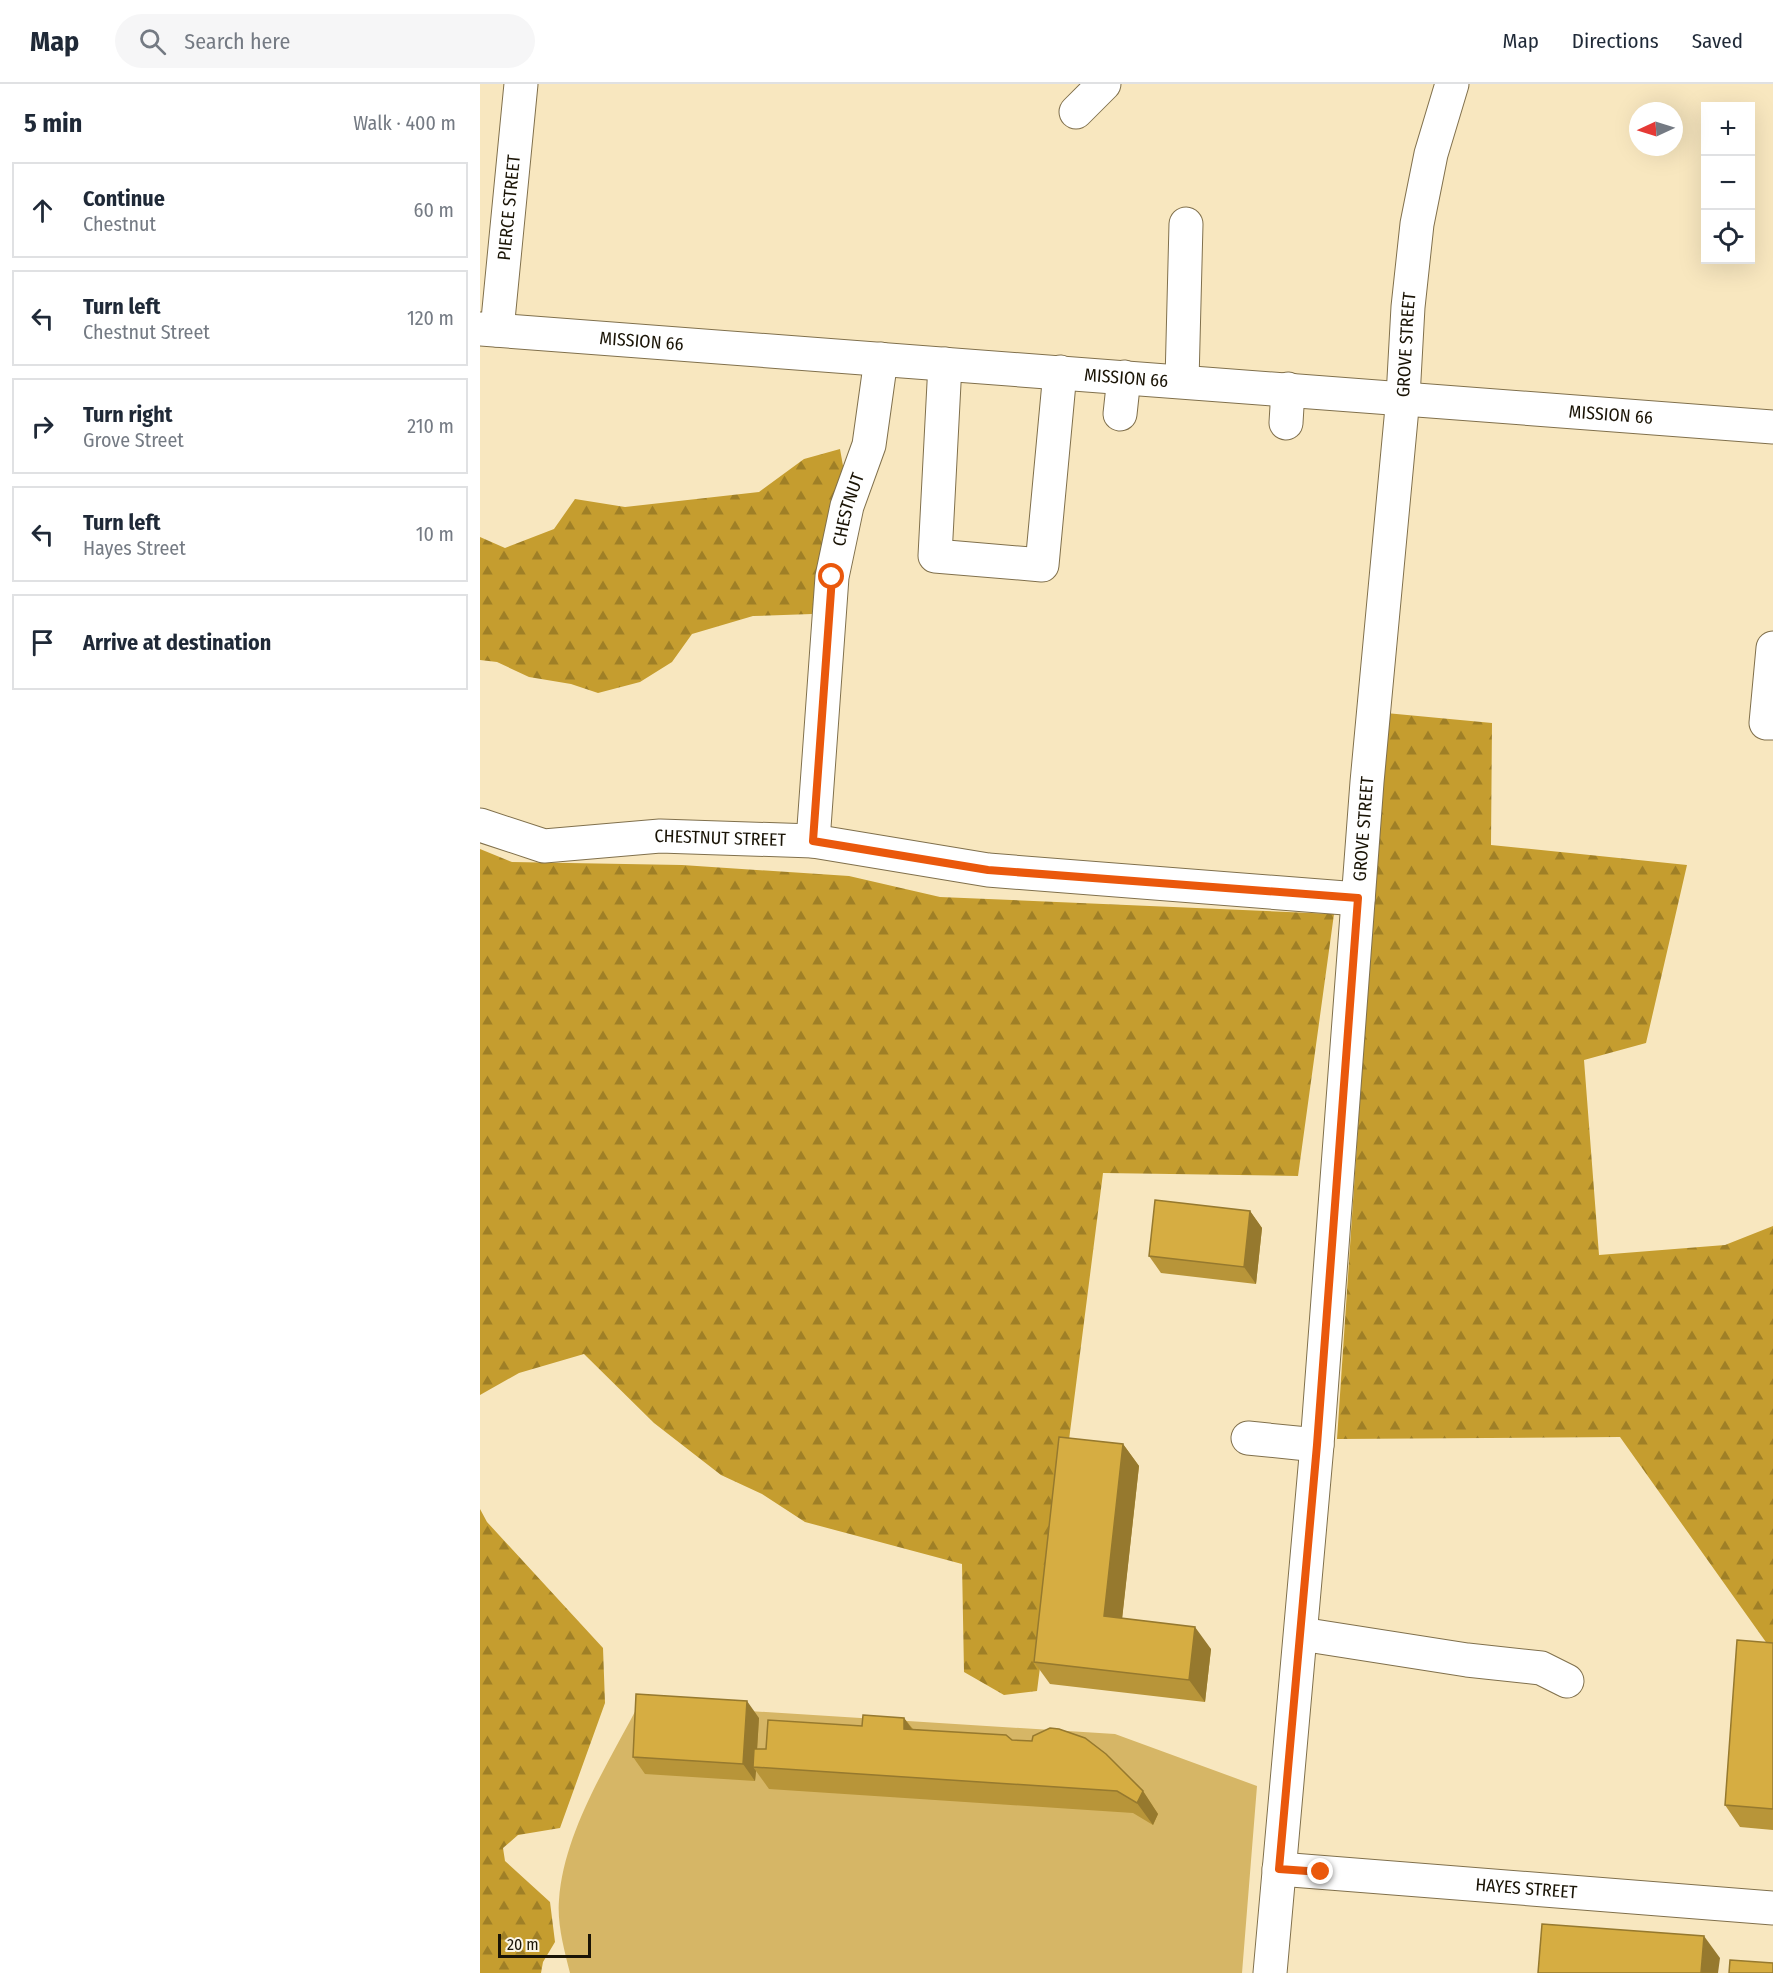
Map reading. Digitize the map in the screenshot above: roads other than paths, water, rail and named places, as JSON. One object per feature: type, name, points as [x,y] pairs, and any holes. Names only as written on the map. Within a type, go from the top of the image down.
[{"type":"street","name":"PIERCE STREET","points":[[488,329],[521,84]]},
{"type":"street","points":[[1076,112],[1104,84]]},
{"type":"street","name":"GROVE STREET","points":[[1270,1973],[1317,1445],[1358,898],[1408,307],[1417,224],[1431,154],[1452,84]]},
{"type":"street","points":[[1182,381],[1186,224]]},
{"type":"street","name":"MISSION 66","points":[[488,329],[1773,427]]},
{"type":"street","name":"CHESTNUT","points":[[813,841],[832,577],[847,506],[869,445],[881,359]]},
{"type":"street","points":[[945,363],[935,556],[1042,565],[1060,372]]},
{"type":"street","points":[[1120,414],[1124,377]]},
{"type":"street","points":[[1286,423],[1288,389]]},
{"type":"street","points":[[1773,648],[1766,723],[1773,723]]},
{"type":"street","name":"CHESTNUT STREET","points":[[480,825],[544,846],[660,836],[813,841],[988,870],[1358,898]]},
{"type":"street","points":[[1248,1437],[1317,1445]]},
{"type":"street","points":[[1301,1634],[1541,1668],[1567,1681]]},
{"type":"street","name":"HAYES STREET","points":[[1279,1869],[1773,1908]]}]
